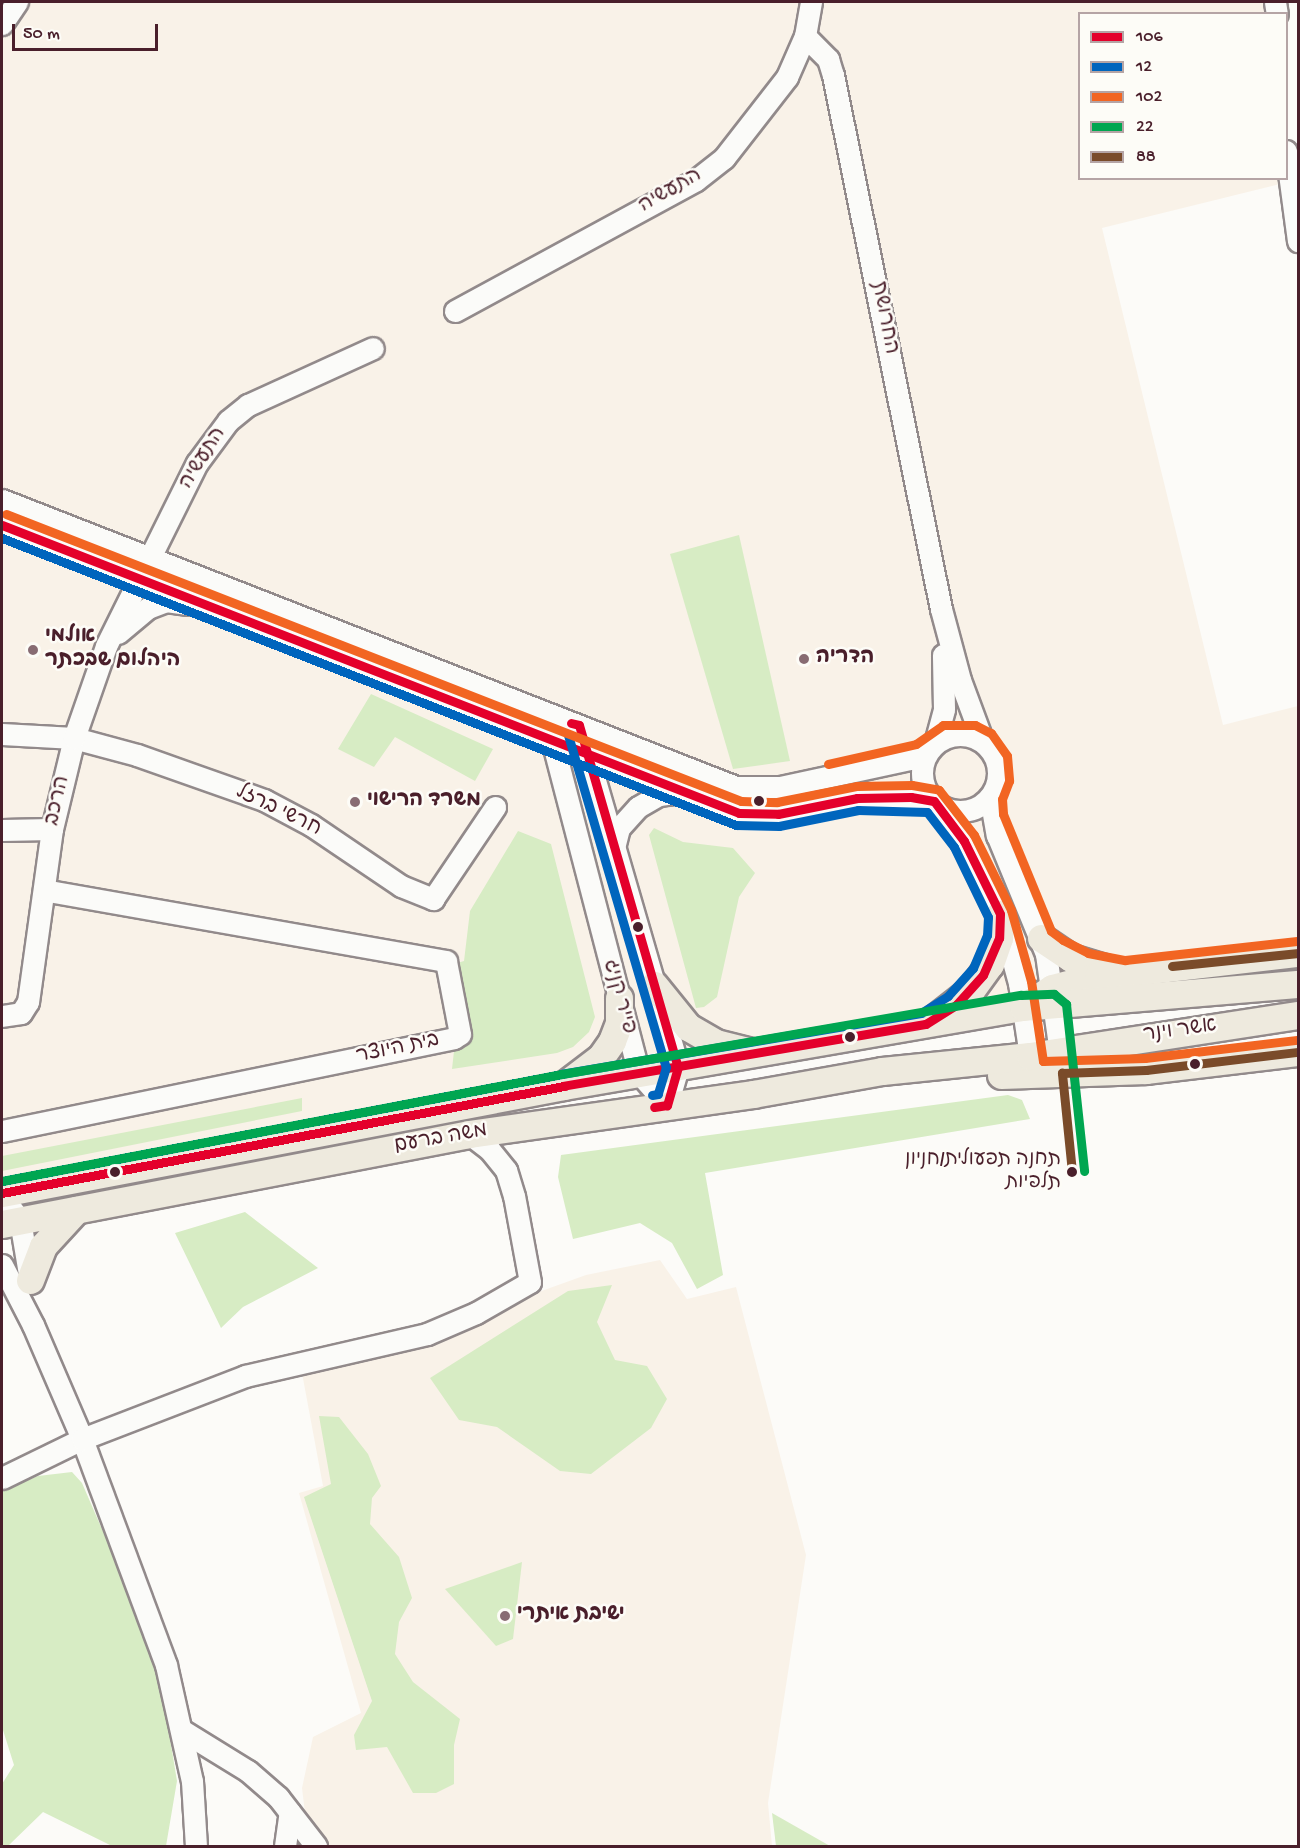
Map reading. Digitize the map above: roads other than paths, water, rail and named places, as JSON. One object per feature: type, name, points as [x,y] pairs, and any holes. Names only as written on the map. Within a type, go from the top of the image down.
[{"type":"main road","points":[[925,1024],[956,1005],[983,975],[999,938],[1000,914]]},
{"type":"main road","points":[[1041,938],[1071,958],[1124,972]]},
{"type":"main road","points":[[1053,997],[1124,972],[1299,953]]},
{"type":"main road","name":"אשר וינר","points":[[1053,997],[1299,984]]},
{"type":"main road","points":[[654,985],[675,1015],[700,1035],[716,1043],[762,1053]]},
{"type":"main road","name":"משה ברעם","points":[[2,1195],[564,1086],[1023,1007],[1053,997]]},
{"type":"main road","points":[[564,1086],[588,1069],[608,1047],[619,1023],[619,998]]},
{"type":"main road","name":"אשר וינר","points":[[1061,1062],[1299,1015]]},
{"type":"main road","points":[[1061,1062],[1146,1070],[1299,1052]]},
{"type":"main road","name":"משה ברעם","points":[[11,1222],[470,1134],[882,1071],[1061,1062]]},
{"type":"main road","points":[[30,1280],[43,1246],[76,1210]]},
{"type":"street","points":[[2,24],[17,2]]},
{"type":"street","name":"התעשיה","points":[[455,311],[706,173],[740,142],[787,77],[805,36],[811,2]]},
{"type":"street","name":"החרושת","points":[[805,36],[828,58],[833,75],[940,609],[960,680],[983,742]]},
{"type":"street","points":[[1288,159],[1299,242]]},
{"type":"street","name":"התעשיה","points":[[139,579],[197,463],[228,421],[277,389],[373,348]]},
{"type":"street","points":[[2,500],[579,725],[750,789],[791,784],[909,759],[959,734],[983,742],[992,751],[998,770],[990,796],[997,835],[1041,938],[1053,997],[1061,1062]]},
{"type":"street","points":[[2,525],[684,792],[753,816],[857,798],[911,797],[960,811],[982,804],[990,796]]},
{"type":"street","name":"הרכב","points":[[2,1016],[21,1013],[28,1002],[52,829],[74,738],[106,646],[139,579]]},
{"type":"street","points":[[106,646],[131,619],[148,608],[166,602],[214,608]]},
{"type":"street","name":"החרושת","points":[[932,747],[945,691],[940,609]]},
{"type":"street","name":"פייר קניג","points":[[579,725],[678,1067]]},
{"type":"street","name":"חרשי ברזל","points":[[2,734],[74,738],[137,756],[264,800],[311,825],[401,886],[434,899],[495,807]]},
{"type":"street","name":"פייר קניג","points":[[552,740],[639,1073],[668,1105]]},
{"type":"street","points":[[932,747],[921,771],[922,782],[964,841],[1000,914],[1023,1007],[1032,1064]]},
{"type":"street","points":[[614,849],[619,828],[638,807],[659,795],[684,792]]},
{"type":"street","points":[[2,830],[52,829]]},
{"type":"street","name":"בית היוצר","points":[[2,1131],[454,1038],[460,1034],[446,961],[44,890]]},
{"type":"street","points":[[668,1105],[678,1067]]},
{"type":"street","points":[[2,1478],[82,1439],[245,1376],[427,1334],[476,1313],[530,1282],[514,1196],[506,1170],[489,1149],[470,1134]]},
{"type":"street","points":[[2,1195],[30,1280],[33,1325]]},
{"type":"street","points":[[2,1265],[33,1325],[82,1439],[166,1665],[183,1731],[192,1781],[196,1846]]},
{"type":"street","points":[[183,1731],[248,1771],[290,1812],[316,1846]]},
{"type":"street","points":[[285,1846],[290,1812]]},
{"type":"place","name":"אולמי היהלום שבכתר","points":[[33,650]]},
{"type":"place","name":"הדריה","points":[[804,659]]},
{"type":"place","name":"משרד הרישוי","points":[[355,802]]},
{"type":"place","name":"תחנה תפעולית/חניון תלפיות","points":[[1072,1172]]},
{"type":"place","name":"ישיבת איתרי","points":[[505,1616]]}]
